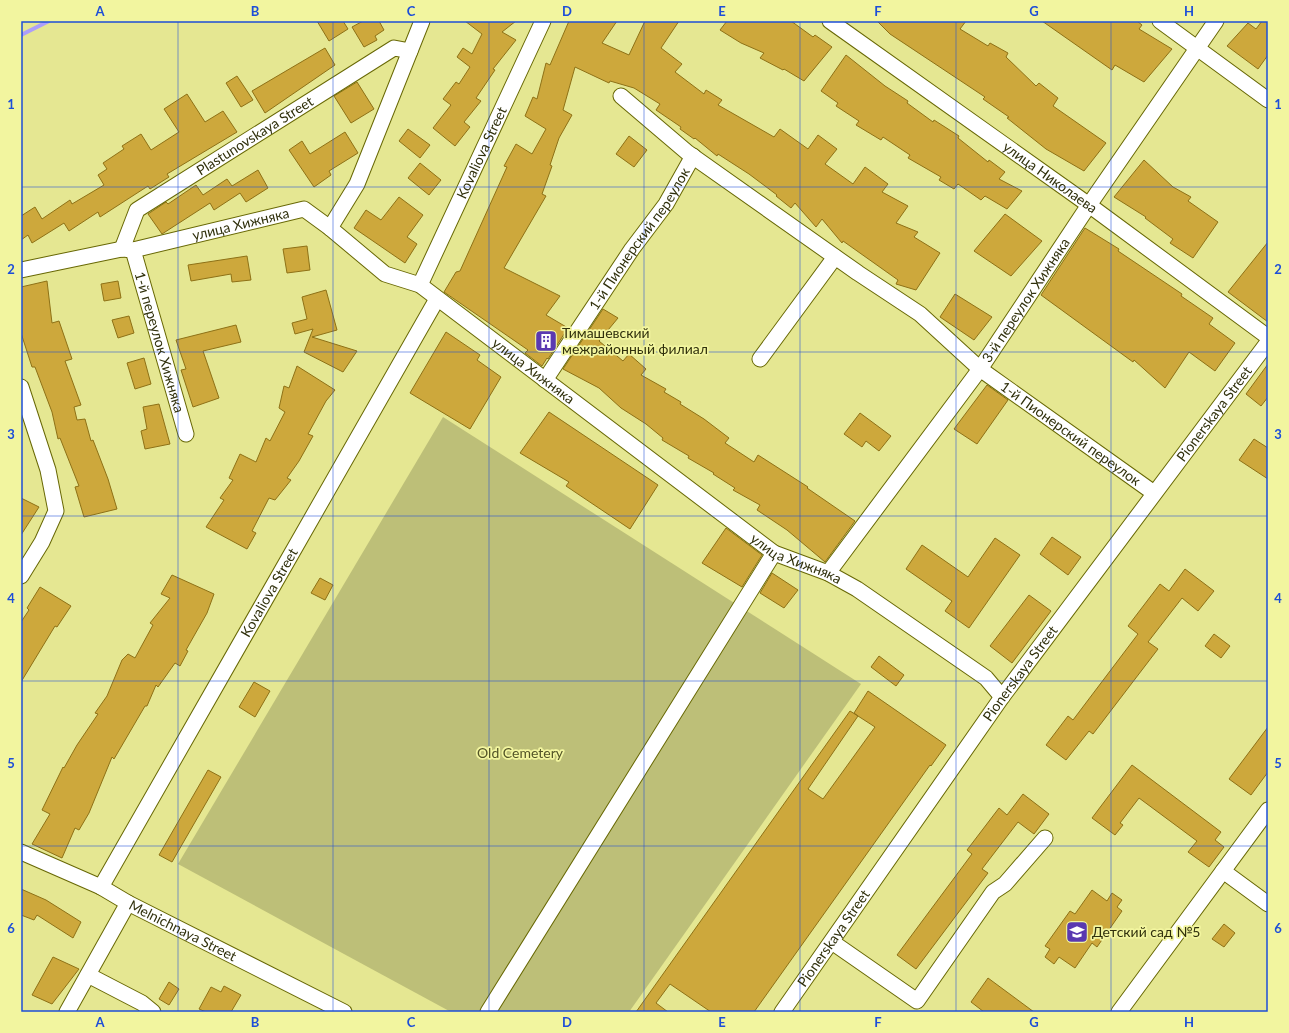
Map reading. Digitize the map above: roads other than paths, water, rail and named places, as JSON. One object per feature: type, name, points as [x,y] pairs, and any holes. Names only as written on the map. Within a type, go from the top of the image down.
[{"type":"street","points":[[330,228],[357,184],[422,21]]},
{"type":"street","name":"Kovaliova Street","points":[[420,285],[543,21]]},
{"type":"street","name":"улица Николаева","points":[[830,21],[1089,205],[1268,337]]},
{"type":"street","points":[[1160,21],[1198,47],[1268,100]]},
{"type":"street","name":"3-й переулок Хижняка","points":[[828,573],[980,369],[1089,205],[1216,21]]},
{"type":"street","name":"Plastunovskaya Street","points":[[127,250],[137,210],[394,48],[410,51]]},
{"type":"street","name":"1-й Пионерский переулок","points":[[621,96],[693,156],[835,257],[920,314],[980,369],[1154,493]]},
{"type":"street","name":"1-й Пионерский переулок","points":[[545,380],[632,249],[666,204],[693,156]]},
{"type":"street","name":"улица Хижняка","points":[[21,270],[127,250],[304,209],[330,228],[385,274],[420,285],[774,553],[828,573],[857,589],[986,678],[1002,696]]},
{"type":"street","name":"1-й переулок Хижняка","points":[[127,250],[186,434]]},
{"type":"street","points":[[760,359],[835,257]]},
{"type":"street","name":"Kovaliova Street","points":[[102,887],[438,299]]},
{"type":"street","name":"Pionerskaya Street","points":[[782,1012],[1002,696],[1268,342]]},
{"type":"street","points":[[21,387],[48,470],[56,511],[42,542],[21,576]]},
{"type":"street","points":[[488,1012],[774,553]]},
{"type":"street","points":[[1119,1012],[1268,810]]},
{"type":"street","points":[[832,942],[916,1007],[993,892],[1005,884],[1044,838]]},
{"type":"street","name":"Melnichnaya Street","points":[[21,852],[102,887],[128,904],[344,1012]]},
{"type":"street","points":[[1223,871],[1268,904]]},
{"type":"street","points":[[67,1012],[128,904]]},
{"type":"street","points":[[88,975],[142,1003],[153,1012]]},
{"type":"waterway","points":[[21,35],[49,21]]},
{"type":"place","name":"Тимашевский межрайонный филиал","points":[[546,341]]},
{"type":"place","name":"Детский сад №5","points":[[1077,932]]},
{"type":"park label","name":"Old Cemetery","points":[[520,753]]}]
